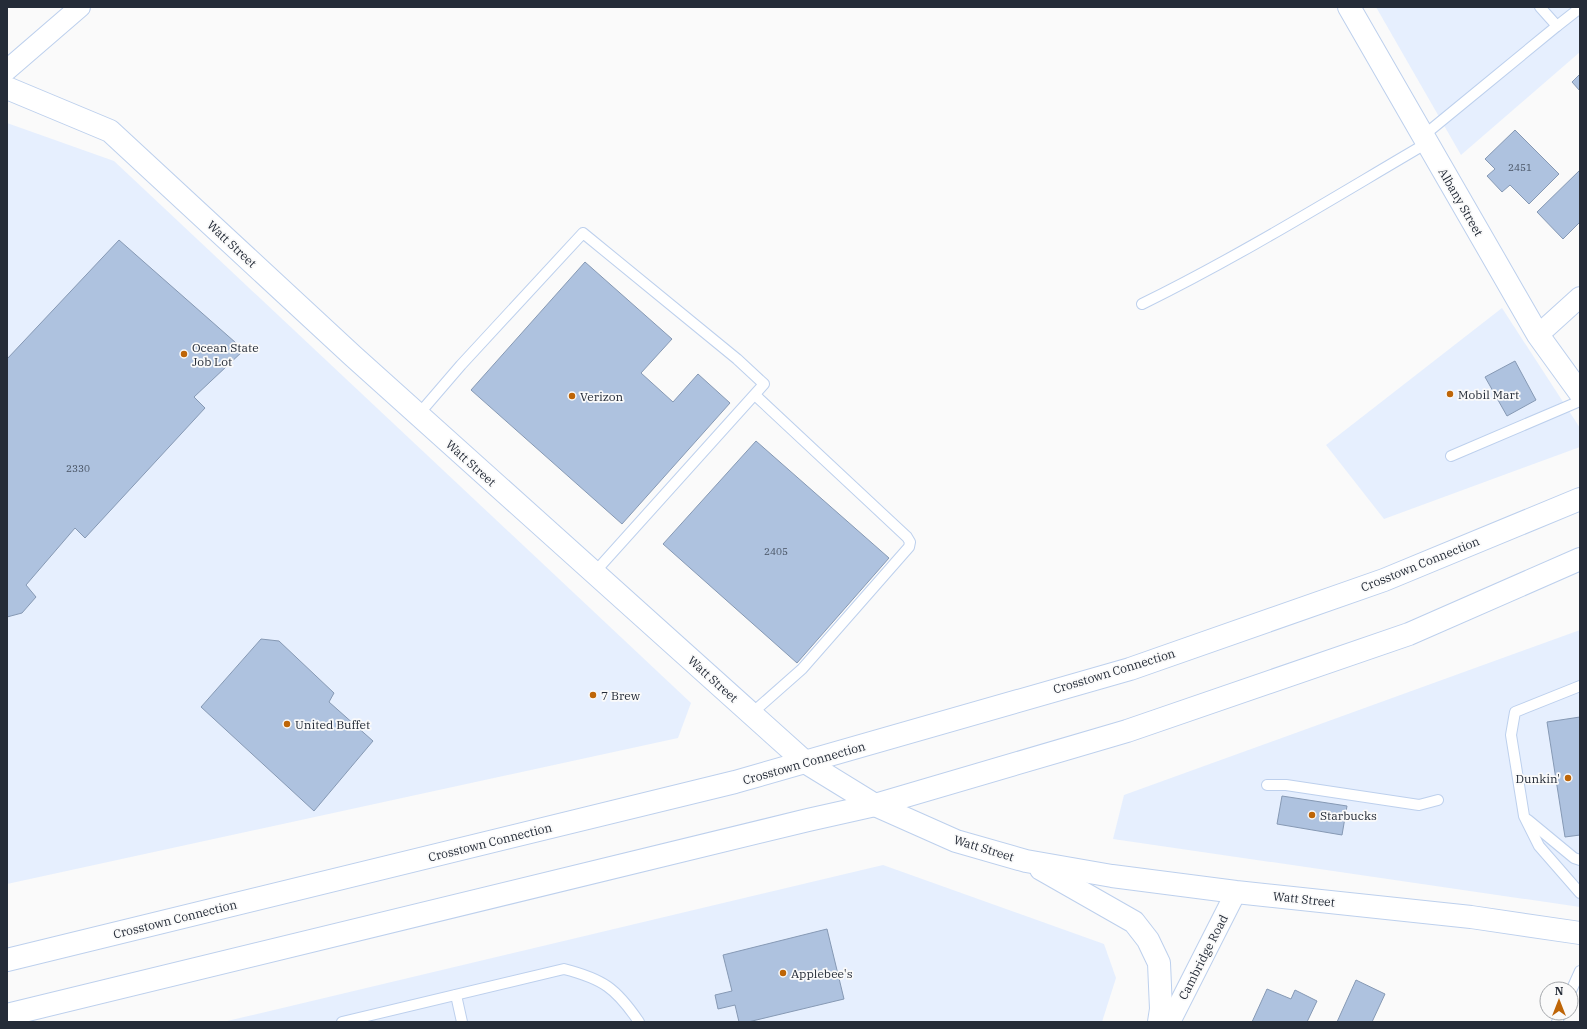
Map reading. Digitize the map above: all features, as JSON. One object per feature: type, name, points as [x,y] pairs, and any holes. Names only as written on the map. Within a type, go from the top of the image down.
[{"type":"main road","name":"Albany Street","points":[[1349,7],[1538,336],[1580,393]]},
{"type":"main road","name":"Watt Street","points":[[7,88],[110,131],[418,415],[805,762],[875,805],[956,841],[1026,861],[1112,876],[1236,892],[1471,917],[1580,934]]},
{"type":"main road","name":"Crosstown Connection","points":[[7,960],[735,782],[1130,669],[1384,580],[1580,499]]},
{"type":"main road","points":[[7,1015],[802,821],[875,805],[1127,731],[1401,636],[1580,559]]},
{"type":"main road","points":[[1026,861],[1134,922],[1148,940],[1159,963],[1161,1009],[1159,1022]]},
{"type":"street","points":[[7,70],[80,7]]},
{"type":"street","points":[[1538,336],[1580,297]]},
{"type":"street","name":"Cambridge Road","points":[[1170,1022],[1236,892]]},
{"type":"lane","points":[[1540,7],[1557,26]]},
{"type":"lane","points":[[1142,304],[1196,277],[1313,210],[1425,139],[1580,8]]},
{"type":"lane","points":[[418,415],[461,365],[583,233],[737,359],[764,384],[594,573]]},
{"type":"lane","points":[[751,714],[802,669],[909,547],[910,542],[907,537],[755,395]]},
{"type":"lane","points":[[1451,456],[1580,401]]},
{"type":"lane","points":[[1580,686],[1515,712],[1511,735],[1524,816],[1539,846],[1580,893]]},
{"type":"lane","points":[[1267,785],[1286,785],[1419,805],[1438,800]]},
{"type":"lane","points":[[1524,816],[1574,858],[1580,860]]},
{"type":"lane","points":[[342,1022],[564,969],[588,975],[604,983],[625,1002],[639,1022]]},
{"type":"lane","points":[[1576,981],[1580,971]]},
{"type":"lane","points":[[456,995],[462,1022]]},
{"type":"shaded area","points":[[1376,7],[1580,7],[1580,52],[1461,155]]},
{"type":"shaded area","points":[[7,123],[114,161],[691,703],[678,738],[7,884]]},
{"type":"shaded area","points":[[1502,308],[1580,428],[1580,447],[1384,519],[1326,445]]},
{"type":"shaded area","points":[[1580,630],[1580,907],[1113,839],[1124,795]]},
{"type":"shaded area","points":[[883,865],[1104,944],[1116,978],[1102,1022],[223,1022]]},
{"type":"building","points":[[1580,74],[1580,91],[1572,82]]},
{"type":"building","points":[[1515,130],[1559,174],[1529,204],[1510,185],[1502,192],[1487,176],[1495,169],[1485,159]]},
{"type":"building","points":[[1580,170],[1580,222],[1563,239],[1537,212]]},
{"type":"building","points":[[119,240],[244,350],[194,397],[205,408],[85,538],[75,528],[26,585],[36,597],[22,613],[7,617],[7,359]]},
{"type":"building","name":"Verizon","points":[[585,262],[672,339],[641,373],[673,402],[698,374],[730,403],[622,524],[471,390]]},
{"type":"building","points":[[1515,361],[1536,400],[1507,416],[1485,377]]},
{"type":"building","points":[[756,441],[889,558],[797,663],[663,544]]},
{"type":"building","name":"United Buffet","points":[[261,639],[279,641],[334,693],[329,702],[373,741],[314,811],[201,707]]},
{"type":"building","name":"Dunkin'","points":[[1580,717],[1580,835],[1565,837],[1547,722]]},
{"type":"building","name":"Starbucks","points":[[1282,796],[1347,806],[1342,835],[1277,824]]},
{"type":"building","name":"Applebee's","points":[[827,929],[844,999],[748,1022],[739,1022],[735,1005],[718,1009],[715,995],[732,991],[723,955]]},
{"type":"building","points":[[1356,980],[1385,994],[1372,1022],[1337,1022]]},
{"type":"building","points":[[1267,989],[1291,999],[1295,990],[1317,1001],[1307,1022],[1252,1022]]},
{"type":"place","name":"Ocean State Job Lot","points":[[184,354]]},
{"type":"place","name":"Mobil Mart","points":[[1450,394]]},
{"type":"place","name":"Verizon","points":[[572,396]]},
{"type":"place","name":"7 Brew","points":[[593,695]]},
{"type":"place","name":"United Buffet","points":[[287,724]]},
{"type":"place","name":"Dunkin'","points":[[1568,778]]},
{"type":"place","name":"Starbucks","points":[[1312,815]]},
{"type":"place","name":"Applebee's","points":[[783,973]]}]
